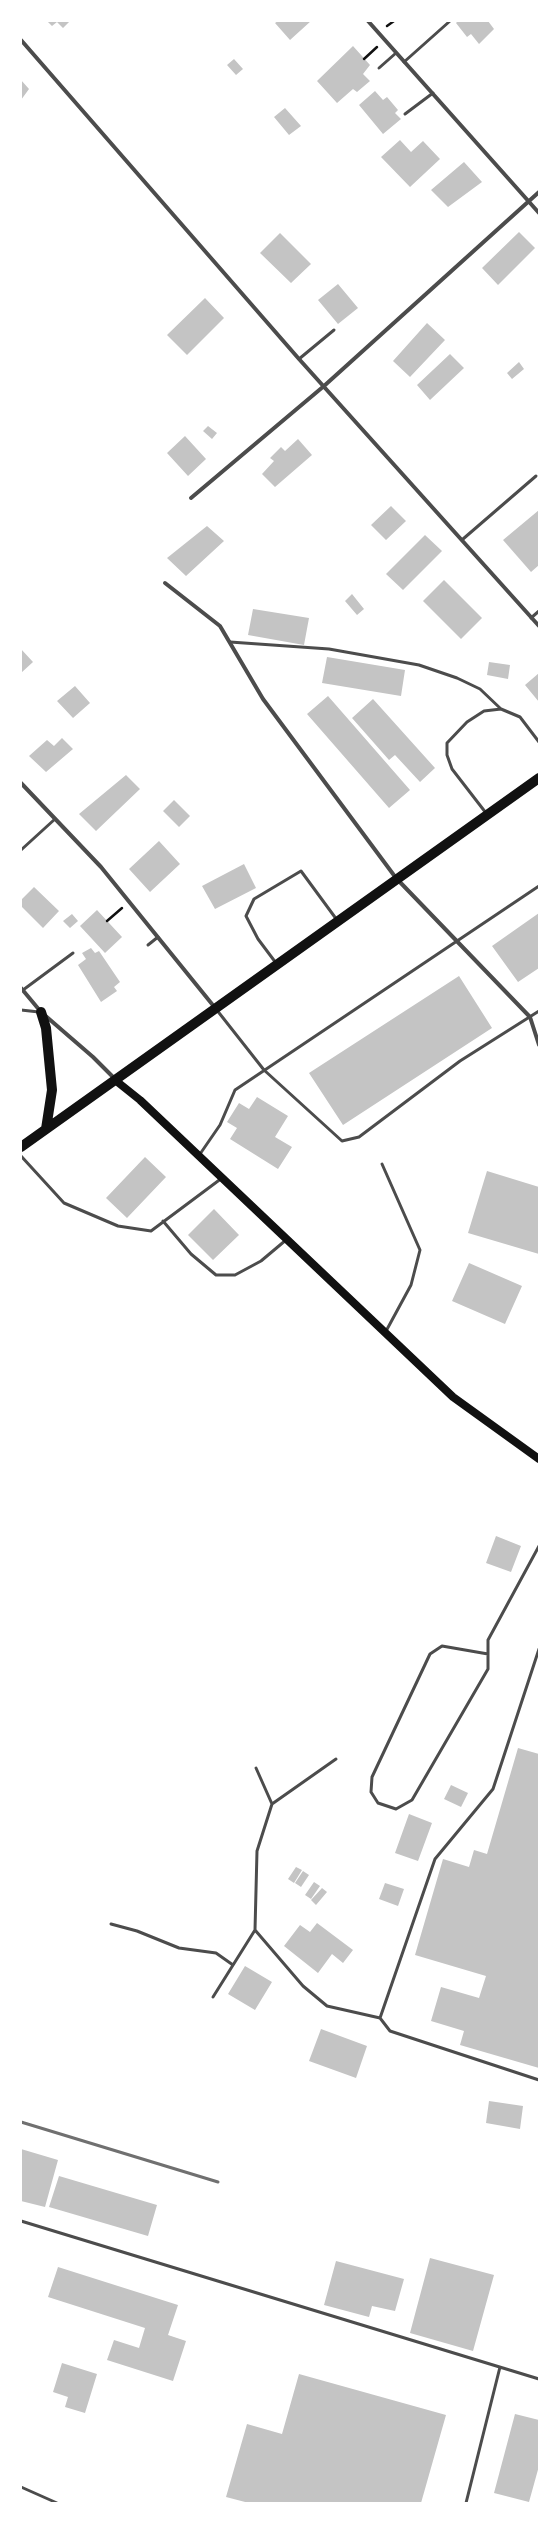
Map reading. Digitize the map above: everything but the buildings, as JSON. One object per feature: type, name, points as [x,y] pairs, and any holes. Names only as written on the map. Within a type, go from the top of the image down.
[{"type":"main road","points":[[21,1147],[216,1009],[396,878],[539,778]]},
{"type":"main road","points":[[41,1012],[46,1028],[52,1090],[46,1129]]},
{"type":"main road","points":[[115,1080],[140,1100],[452,1397],[539,1459]]},
{"type":"street","points":[[368,21],[539,213]]},
{"type":"street","points":[[21,40],[299,359],[539,626]]},
{"type":"street","points":[[191,498],[324,386],[539,192]]},
{"type":"street","points":[[165,583],[220,626],[263,699],[396,878],[530,1017],[539,1045]]},
{"type":"street","points":[[21,783],[101,867],[216,1009]]},
{"type":"street","points":[[22,989],[41,1012],[93,1057],[115,1080]]},
{"type":"lane","points":[[404,62],[450,21]]},
{"type":"lane","points":[[378,68],[396,53]]},
{"type":"lane","points":[[405,114],[432,93]]},
{"type":"lane","points":[[299,359],[334,330]]},
{"type":"lane","points":[[462,539],[536,476]]},
{"type":"lane","points":[[532,618],[539,611]]},
{"type":"lane","points":[[230,642],[328,649],[419,665],[457,678],[480,689],[501,709],[520,717],[539,742]]},
{"type":"lane","points":[[487,814],[452,769],[447,755],[447,743],[472,718],[484,712],[501,709]]},
{"type":"lane","points":[[21,850],[55,819]]},
{"type":"lane","points":[[277,964],[258,939],[246,916],[254,899],[301,871],[338,921]]},
{"type":"lane","points":[[199,1156],[220,1124],[235,1090],[539,886]]},
{"type":"lane","points":[[148,945],[158,937]]},
{"type":"lane","points":[[22,989],[73,953]]},
{"type":"lane","points":[[216,1009],[264,1070],[342,1141],[359,1138],[460,1061],[539,1011]]},
{"type":"lane","points":[[21,1010],[41,1012]]},
{"type":"lane","points":[[21,1156],[64,1203],[118,1226],[151,1230],[222,1178]]},
{"type":"lane","points":[[382,1164],[420,1250],[410,1284],[385,1334]]},
{"type":"lane","points":[[163,1221],[191,1254],[216,1275],[235,1275],[261,1261],[287,1239]]},
{"type":"lane","points":[[488,1654],[442,1646],[430,1654],[372,1777],[371,1792],[378,1803],[396,1809],[412,1800],[488,1669],[488,1654],[488,1640],[539,1546]]},
{"type":"lane","points":[[380,2018],[435,1859],[493,1789],[539,1649]]},
{"type":"lane","points":[[534,1664],[539,1664]]},
{"type":"lane","points":[[213,1997],[255,1930],[257,1851],[272,1804],[336,1759]]},
{"type":"lane","points":[[256,1768],[272,1804]]},
{"type":"lane","points":[[111,1924],[137,1931],[179,1948],[216,1953],[233,1965]]},
{"type":"lane","points":[[255,1930],[303,1986],[327,2006],[380,2018],[390,2031],[539,2080]]},
{"type":"lane","points":[[21,2221],[539,2379]]},
{"type":"lane","points":[[466,2503],[500,2367]]},
{"type":"lane","points":[[21,2487],[57,2503]]},
{"type":"path","points":[[364,59],[385,40]]},
{"type":"path","points":[[107,921],[129,902]]},
{"type":"railway","points":[[21,2122],[218,2182]]}]
